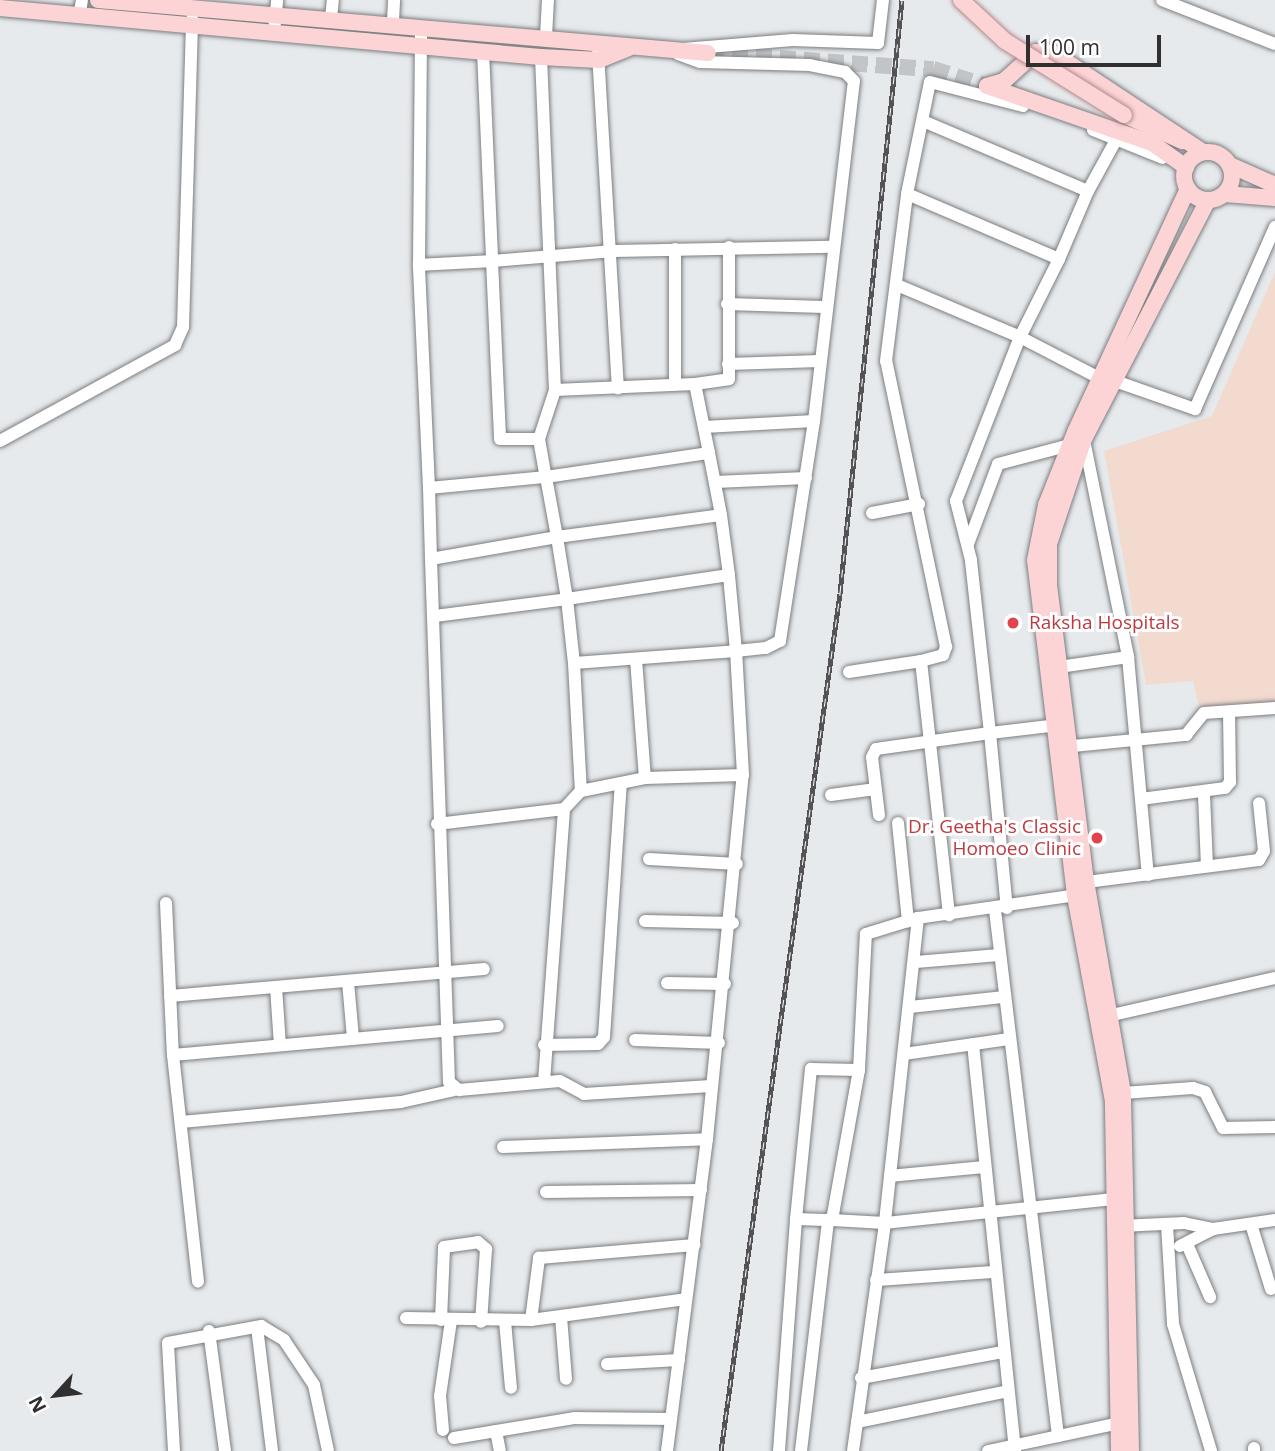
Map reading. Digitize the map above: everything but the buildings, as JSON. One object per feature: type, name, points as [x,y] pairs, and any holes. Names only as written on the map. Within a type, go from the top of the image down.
[{"type":"main road","points":[[98,0],[156,3],[199,11],[274,31],[546,37],[629,48],[708,53]]},
{"type":"main road","points":[[961,0],[1005,41],[1124,115],[1163,133],[1192,162]]},
{"type":"main road","points":[[0,8],[79,17],[276,7],[331,18],[393,21],[421,35],[484,51],[599,60],[629,48]]},
{"type":"main road","points":[[1192,162],[1053,53],[1036,52],[1004,81],[987,86],[1152,143],[1192,162],[1230,164],[1275,185]]},
{"type":"main road","points":[[1108,380],[1188,189],[1192,162]]},
{"type":"main road","points":[[1225,194],[1230,164]]},
{"type":"main road","points":[[1188,189],[1208,200]]},
{"type":"main road","points":[[1124,1226],[1115,1199],[1113,1101],[1058,724],[1049,544],[1077,442],[1108,380],[1208,200],[1225,194],[1275,198]]},
{"type":"main road","points":[[1055,667],[1073,746],[1081,888],[1112,1015],[1123,1093],[1125,1422],[1131,1451]]},
{"type":"main road","points":[[1118,1451],[1125,1422]]},
{"type":"street","points":[[79,17],[82,0]]},
{"type":"street","points":[[331,18],[333,0]]},
{"type":"street","points":[[393,21],[394,0]]},
{"type":"street","points":[[546,37],[548,0]]},
{"type":"street","points":[[673,52],[702,44],[878,43],[883,0]]},
{"type":"street","points":[[1162,0],[1275,44]]},
{"type":"street","points":[[274,31],[276,7]]},
{"type":"street","points":[[0,441],[175,345],[183,327],[199,11]]},
{"type":"street","points":[[421,35],[419,265],[435,616],[437,824],[449,1083],[454,1090]]},
{"type":"street","points":[[597,42],[614,251],[618,388]]},
{"type":"street","points":[[484,51],[498,436],[539,439]]},
{"type":"street","points":[[574,663],[775,646],[784,632],[814,421],[831,247],[854,81],[845,72],[810,65],[700,62],[673,52]]},
{"type":"street","points":[[541,57],[552,256],[555,390],[539,439],[557,537],[574,663],[581,791]]},
{"type":"street","points":[[849,672],[921,661],[943,655],[946,647],[919,504],[886,360],[907,194],[930,82],[1051,114],[1116,140],[1192,162]]},
{"type":"street","points":[[923,121],[1087,191]]},
{"type":"street","points":[[1058,1436],[999,955],[1001,909],[990,733],[968,546],[958,485],[1020,337],[1059,259],[1087,191],[1116,140]]},
{"type":"street","points":[[907,194],[1059,259]]},
{"type":"street","points":[[897,285],[1020,337],[1108,380],[1195,409],[1275,228]]},
{"type":"street","points":[[555,390],[695,384],[729,379],[729,247]]},
{"type":"street","points":[[419,265],[614,251],[831,247]]},
{"type":"street","points":[[675,249],[675,383]]},
{"type":"street","points":[[727,304],[824,307]]},
{"type":"street","points":[[728,364],[820,361]]},
{"type":"street","points":[[667,1451],[733,923],[743,775],[736,651],[722,515],[695,384]]},
{"type":"street","points":[[704,427],[814,421]]},
{"type":"street","points":[[968,546],[998,464],[1077,442],[1128,657],[1138,739],[1140,799],[1148,875]]},
{"type":"street","points":[[429,488],[546,477],[709,453]]},
{"type":"street","points":[[715,482],[806,478]]},
{"type":"street","points":[[872,513],[919,504]]},
{"type":"street","points":[[431,559],[557,537],[722,515]]},
{"type":"street","points":[[435,616],[729,575]]},
{"type":"street","points":[[1055,667],[1128,657]]},
{"type":"street","points":[[636,659],[645,778]]},
{"type":"street","points":[[921,661],[949,915]]},
{"type":"street","points":[[1073,746],[1186,735],[1199,715],[1275,708]]},
{"type":"street","points":[[1140,799],[1203,794],[1230,782],[1229,713]]},
{"type":"street","points":[[879,815],[876,750],[1058,724]]},
{"type":"street","points":[[544,1082],[544,1045],[564,809],[581,791],[645,778],[743,775]]},
{"type":"street","points":[[544,1045],[598,1044],[604,1037],[621,784]]},
{"type":"street","points":[[831,794],[876,789]]},
{"type":"street","points":[[1203,794],[1208,866]]},
{"type":"street","points":[[801,1451],[830,1220],[859,1070],[866,934],[913,919],[1001,909],[1081,888],[1263,857],[1259,803]]},
{"type":"street","points":[[437,824],[564,809]]},
{"type":"street","points":[[853,1451],[916,962],[913,919],[898,823]]},
{"type":"street","points":[[649,859],[737,864]]},
{"type":"street","points":[[166,903],[173,1055],[198,1283]]},
{"type":"street","points":[[645,922],[733,923]]},
{"type":"street","points":[[916,962],[999,955]]},
{"type":"street","points":[[170,996],[484,969]]},
{"type":"street","points":[[1112,1015],[1275,978]]},
{"type":"street","points":[[348,982],[354,1038]]},
{"type":"street","points":[[667,983],[725,984]]},
{"type":"street","points":[[276,987],[280,1045]]},
{"type":"street","points":[[910,1007],[1004,997]]},
{"type":"street","points":[[173,1055],[498,1026]]},
{"type":"street","points":[[904,1054],[1009,1039]]},
{"type":"street","points":[[635,1040],[719,1043]]},
{"type":"street","points":[[973,1044],[987,1209],[1014,1448]]},
{"type":"street","points":[[779,1451],[796,1219],[811,1069],[859,1070]]},
{"type":"street","points":[[181,1122],[414,1101],[454,1090],[544,1082],[560,1081],[584,1094],[711,1087]]},
{"type":"street","points":[[1123,1093],[1193,1088],[1205,1092],[1223,1128],[1275,1127]]},
{"type":"street","points":[[503,1147],[707,1139]]},
{"type":"street","points":[[890,1176],[984,1167]]},
{"type":"street","points":[[546,1192],[701,1190]]},
{"type":"street","points":[[796,1219],[884,1223],[987,1209],[1032,1208],[1115,1199]]},
{"type":"street","points":[[1124,1226],[1167,1225],[1213,1229],[1275,1220]]},
{"type":"street","points":[[1251,1224],[1271,1289]]},
{"type":"street","points":[[1167,1225],[1173,1324],[1211,1451]]},
{"type":"street","points":[[1169,1249],[1187,1244],[1213,1229]]},
{"type":"street","points":[[443,1430],[439,1396],[451,1352],[446,1320],[444,1247],[478,1242],[486,1249],[481,1322]]},
{"type":"street","points":[[1187,1244],[1210,1297]]},
{"type":"street","points":[[531,1320],[539,1258],[694,1245]]},
{"type":"street","points":[[876,1280],[994,1272]]},
{"type":"street","points":[[405,1318],[481,1322],[531,1320],[686,1299]]},
{"type":"street","points":[[561,1317],[566,1379]]},
{"type":"street","points":[[505,1321],[511,1388]]},
{"type":"street","points":[[257,1327],[272,1451]]},
{"type":"street","points":[[174,1451],[163,1351],[180,1336],[257,1327],[284,1340],[314,1385],[328,1451]]},
{"type":"street","points":[[209,1331],[225,1451]]},
{"type":"street","points":[[861,1378],[1003,1352]]},
{"type":"street","points":[[607,1364],[679,1360]]},
{"type":"street","points":[[856,1422],[1008,1391]]},
{"type":"street","points":[[454,1438],[575,1418],[670,1419]]},
{"type":"street","points":[[988,1451],[1014,1448],[1125,1422]]},
{"type":"street","points":[[496,1431],[500,1451]]},
{"type":"shaded area","points":[[1275,272],[1275,708],[1200,712],[1193,681],[1146,685],[1104,451],[1212,416]]},
{"type":"tunnel","points":[[708,53],[933,69],[987,86]]},
{"type":"railway","points":[[721,1451],[840,593],[902,0]]},
{"type":"place","name":"Raksha Hospitals","points":[[1013,623]]},
{"type":"place","name":"Dr. Geetha's Classic Homoeo Clinic","points":[[1097,838]]}]
